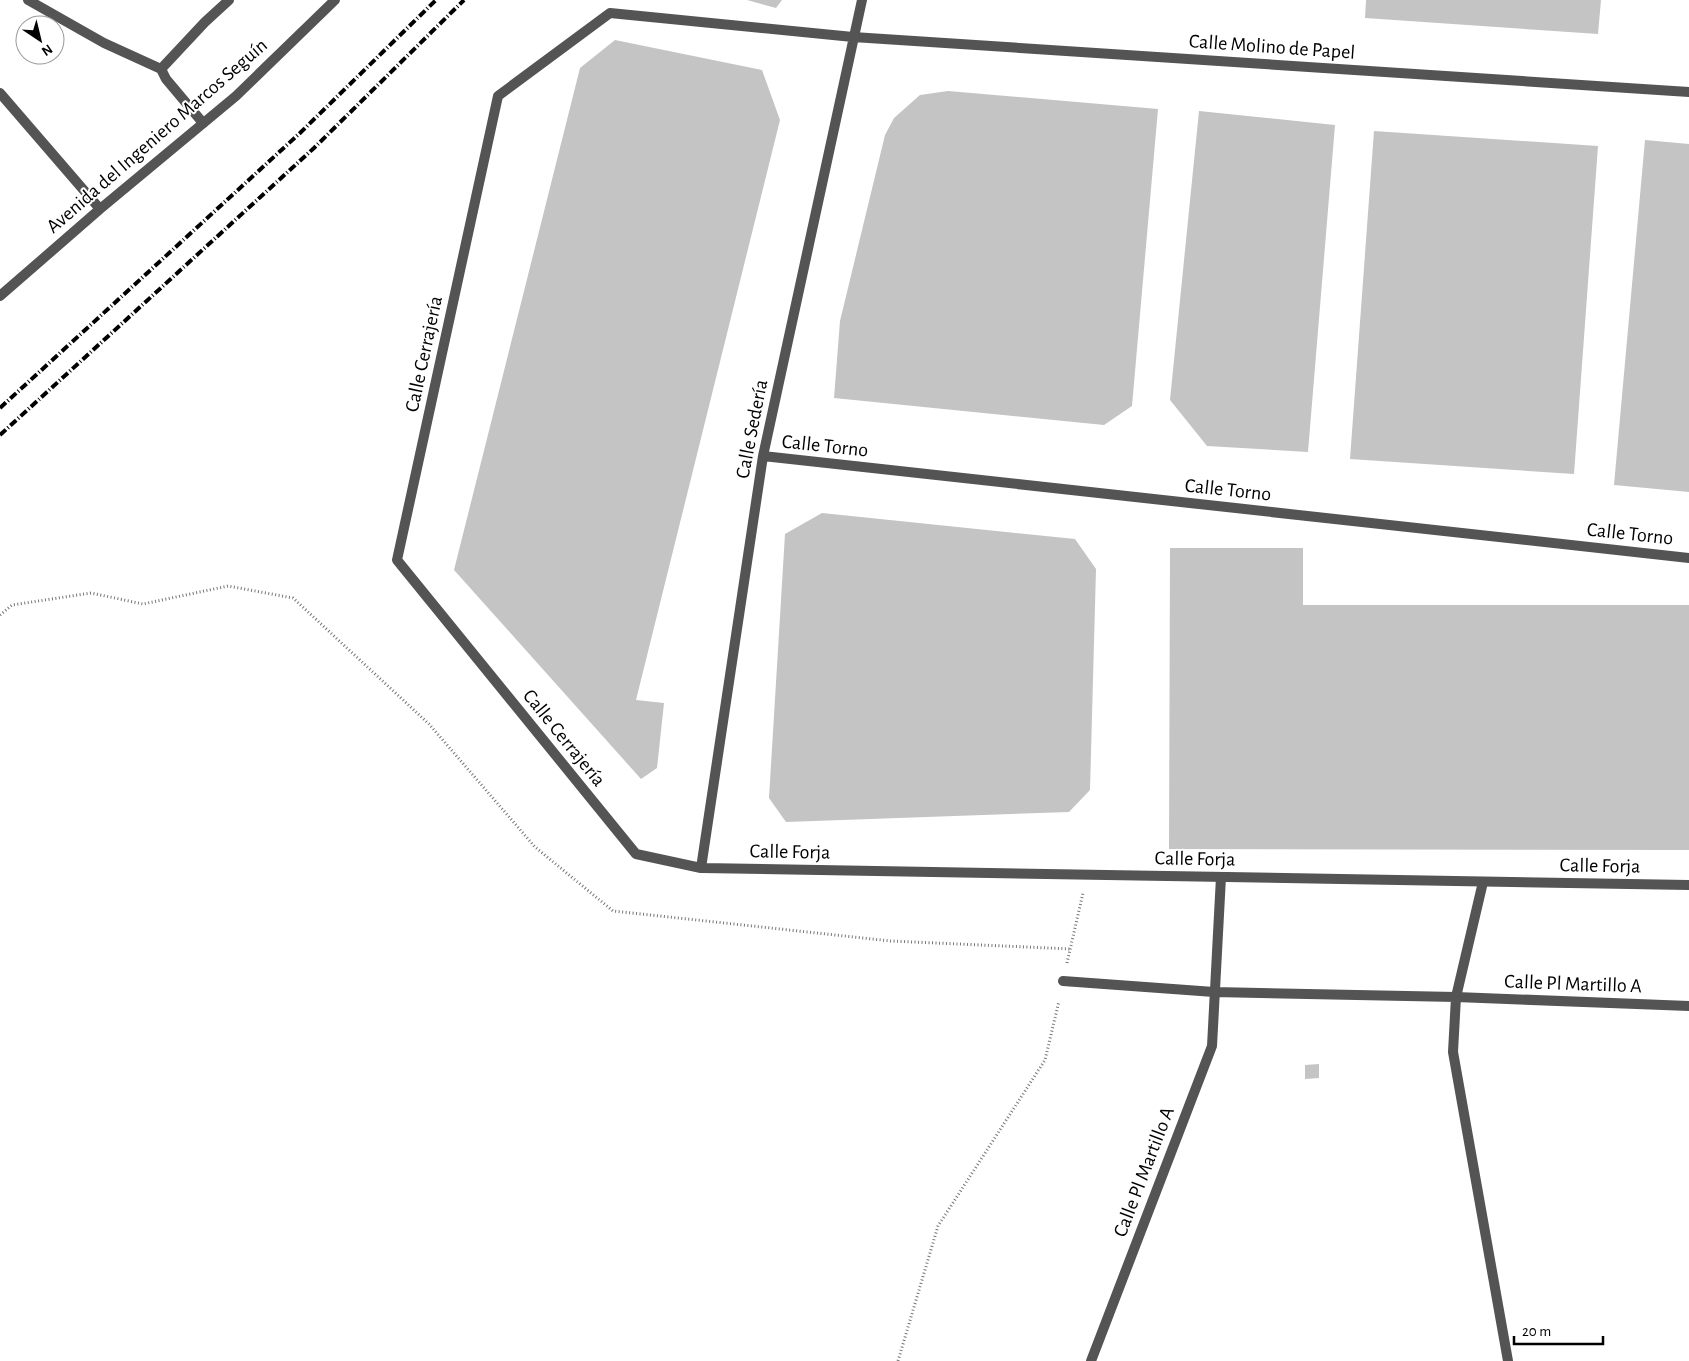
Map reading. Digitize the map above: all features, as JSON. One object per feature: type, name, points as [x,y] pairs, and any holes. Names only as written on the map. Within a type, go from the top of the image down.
[{"type":"street","points":[[28,0],[104,44],[161,69],[166,79],[203,123]]},
{"type":"street","points":[[161,69],[205,22],[229,0]]},
{"type":"street","name":"Avenida del Ingeniero Marcos Seguín","points":[[4,293],[236,96],[335,0]]},
{"type":"street","name":"Calle Sedería","points":[[701,868],[763,456],[862,0]]},
{"type":"street","name":"Calle Cerrajería","points":[[701,868],[636,854],[397,560],[498,96],[610,12],[853,37]]},
{"type":"street","name":"Calle Molino de Papel","points":[[853,37],[1689,92]]},
{"type":"street","points":[[0,94],[100,210]]},
{"type":"street","points":[[0,281],[4,293]]},
{"type":"street","name":"Calle Torno","points":[[763,456],[1689,558]]},
{"type":"street","name":"Calle Forja","points":[[701,868],[1689,885]]},
{"type":"street","name":"Calle Pl Martillo A","points":[[1090,1361],[1212,1046],[1220,877]]},
{"type":"street","points":[[1484,882],[1456,998],[1453,1052],[1508,1361]]},
{"type":"street","name":"Calle Pl Martillo A","points":[[1063,981],[1214,992],[1689,1006]]},
{"type":"path","points":[[0,615],[12,605],[90,593],[143,604],[228,586],[293,598],[429,724],[535,847],[614,911],[891,941],[1071,949]]},
{"type":"path","points":[[898,1361],[938,1226],[1045,1060],[1088,875]]},
{"type":"building","points":[[747,0],[782,0],[776,8]]},
{"type":"building","points":[[1366,0],[1601,0],[1598,34],[1365,18]]},
{"type":"building","points":[[615,40],[762,70],[780,120],[636,700],[664,703],[657,768],[641,779],[454,570],[580,68]]},
{"type":"building","points":[[948,91],[1158,109],[1132,406],[1104,425],[834,398],[840,321],[885,135],[894,118],[920,95]]},
{"type":"building","points":[[1199,111],[1335,125],[1308,452],[1207,446],[1170,400]]},
{"type":"building","points":[[1374,131],[1598,146],[1574,474],[1350,459]]},
{"type":"building","points":[[1645,140],[1689,144],[1689,492],[1614,485]]},
{"type":"building","points":[[822,513],[1075,539],[1096,569],[1090,790],[1069,812],[786,822],[769,798],[785,534]]},
{"type":"building","points":[[1170,548],[1303,548],[1303,605],[1689,605],[1689,850],[1169,849]]},
{"type":"building","points":[[1319,1064],[1319,1078],[1305,1079],[1305,1065]]},
{"type":"railway","points":[[0,408],[300,133],[436,0]]},
{"type":"railway","points":[[0,435],[314,148],[464,0]]}]
